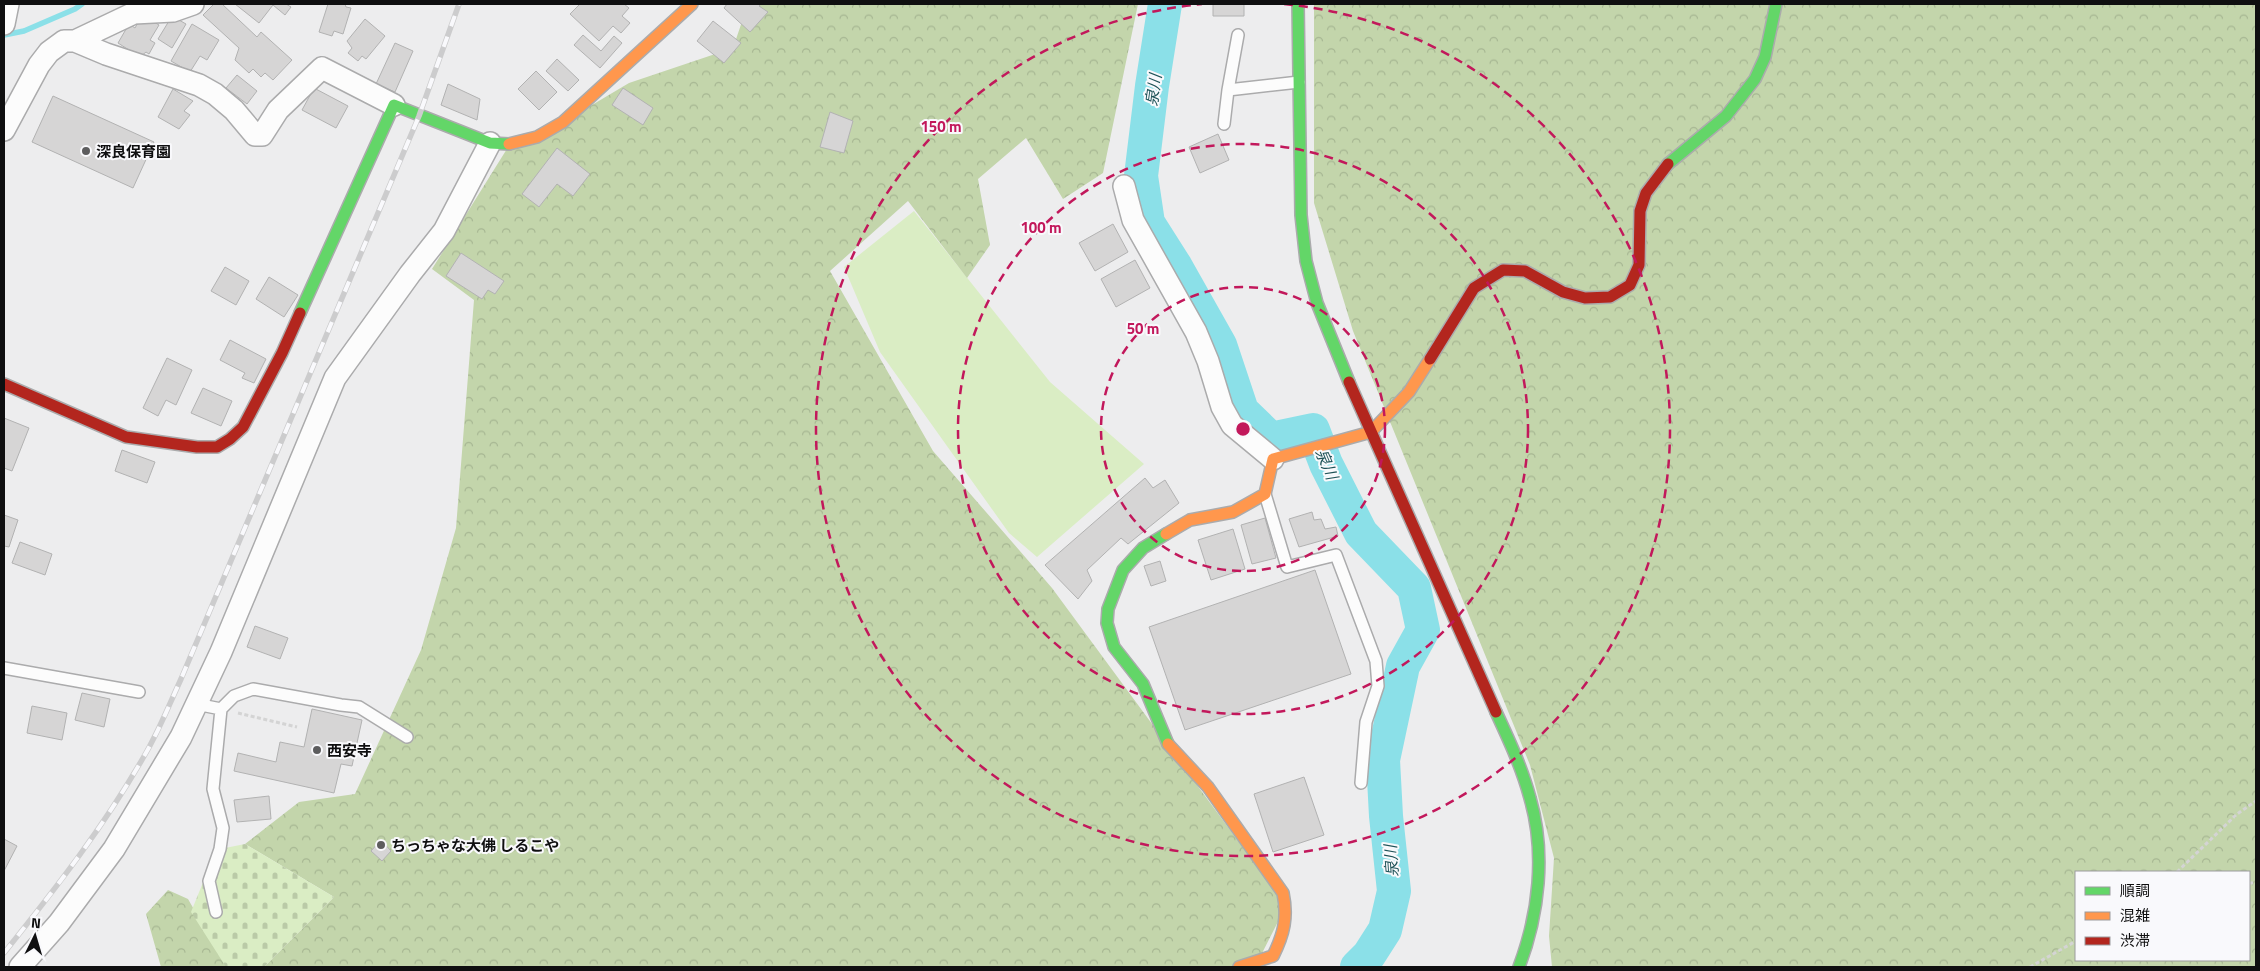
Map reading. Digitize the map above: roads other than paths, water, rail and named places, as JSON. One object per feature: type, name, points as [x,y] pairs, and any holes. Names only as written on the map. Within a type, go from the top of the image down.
[{"type":"street","points":[[4,130],[24,89],[39,65],[49,52],[64,41],[75,40],[134,13],[173,11],[194,4]]},
{"type":"street","points":[[75,40],[106,54],[199,85],[216,94],[234,110],[255,135],[262,135],[278,110],[322,68],[394,105],[490,143],[520,143],[544,135],[563,122],[692,4]]},
{"type":"street","points":[[1298,4],[1301,215],[1306,261],[1317,303],[1334,348],[1513,750],[1532,804],[1538,849],[1536,896],[1529,944],[1519,967]]},
{"type":"street","points":[[1273,459],[1371,432],[1409,392],[1474,288],[1503,270],[1525,271],[1563,292],[1585,298],[1610,297],[1630,285],[1639,265],[1640,211],[1646,193],[1670,161],[1726,116],[1755,79],[1765,56],[1776,4]]},
{"type":"street","points":[[4,384],[126,436],[197,447],[217,447],[230,439],[243,427],[282,352],[394,105]]},
{"type":"street","points":[[20,967],[59,923],[114,850],[181,737],[220,652],[335,378],[410,274],[444,231],[490,143]]},
{"type":"street","points":[[1124,186],[1133,220],[1196,332],[1208,361],[1222,407],[1232,425],[1273,459]]},
{"type":"street","points":[[1239,967],[1274,956],[1285,932],[1288,912],[1283,893],[1208,787],[1169,747],[1143,684],[1114,647],[1107,623],[1108,609],[1123,570],[1143,548],[1190,520],[1233,512],[1265,494],[1273,459]]},
{"type":"lane","points":[[1224,124],[1238,35]]},
{"type":"lane","points":[[1228,90],[1299,82]]},
{"type":"lane","points":[[1265,494],[1287,567],[1336,555],[1376,661],[1378,686],[1366,722],[1362,783]]},
{"type":"lane","points":[[4,668],[139,692]]},
{"type":"lane","points":[[216,912],[209,881],[220,849],[223,828],[213,789],[220,708],[234,696],[253,689],[359,707],[407,736]]},
{"type":"lane","points":[[196,704],[220,708]]},
{"type":"waterway","points":[[4,35],[24,31],[75,9],[82,4]]},
{"type":"waterway","name":"泉川","points":[[1165,4],[1152,86],[1141,176],[1148,223],[1176,267],[1220,345],[1242,411],[1271,439],[1313,430],[1326,464],[1361,533],[1414,588],[1423,630],[1403,666],[1383,760],[1386,816],[1394,891],[1385,930],[1369,955],[1357,967]]},
{"type":"railway","points":[[4,953],[61,880],[115,804],[161,724],[419,116],[459,4]]},
{"type":"place","name":"深良保育園","points":[[86,151]]},
{"type":"place","name":"西安寺","points":[[317,750]]},
{"type":"place","name":"ちっちゃな大佛 しるこや","points":[[381,845]]}]
